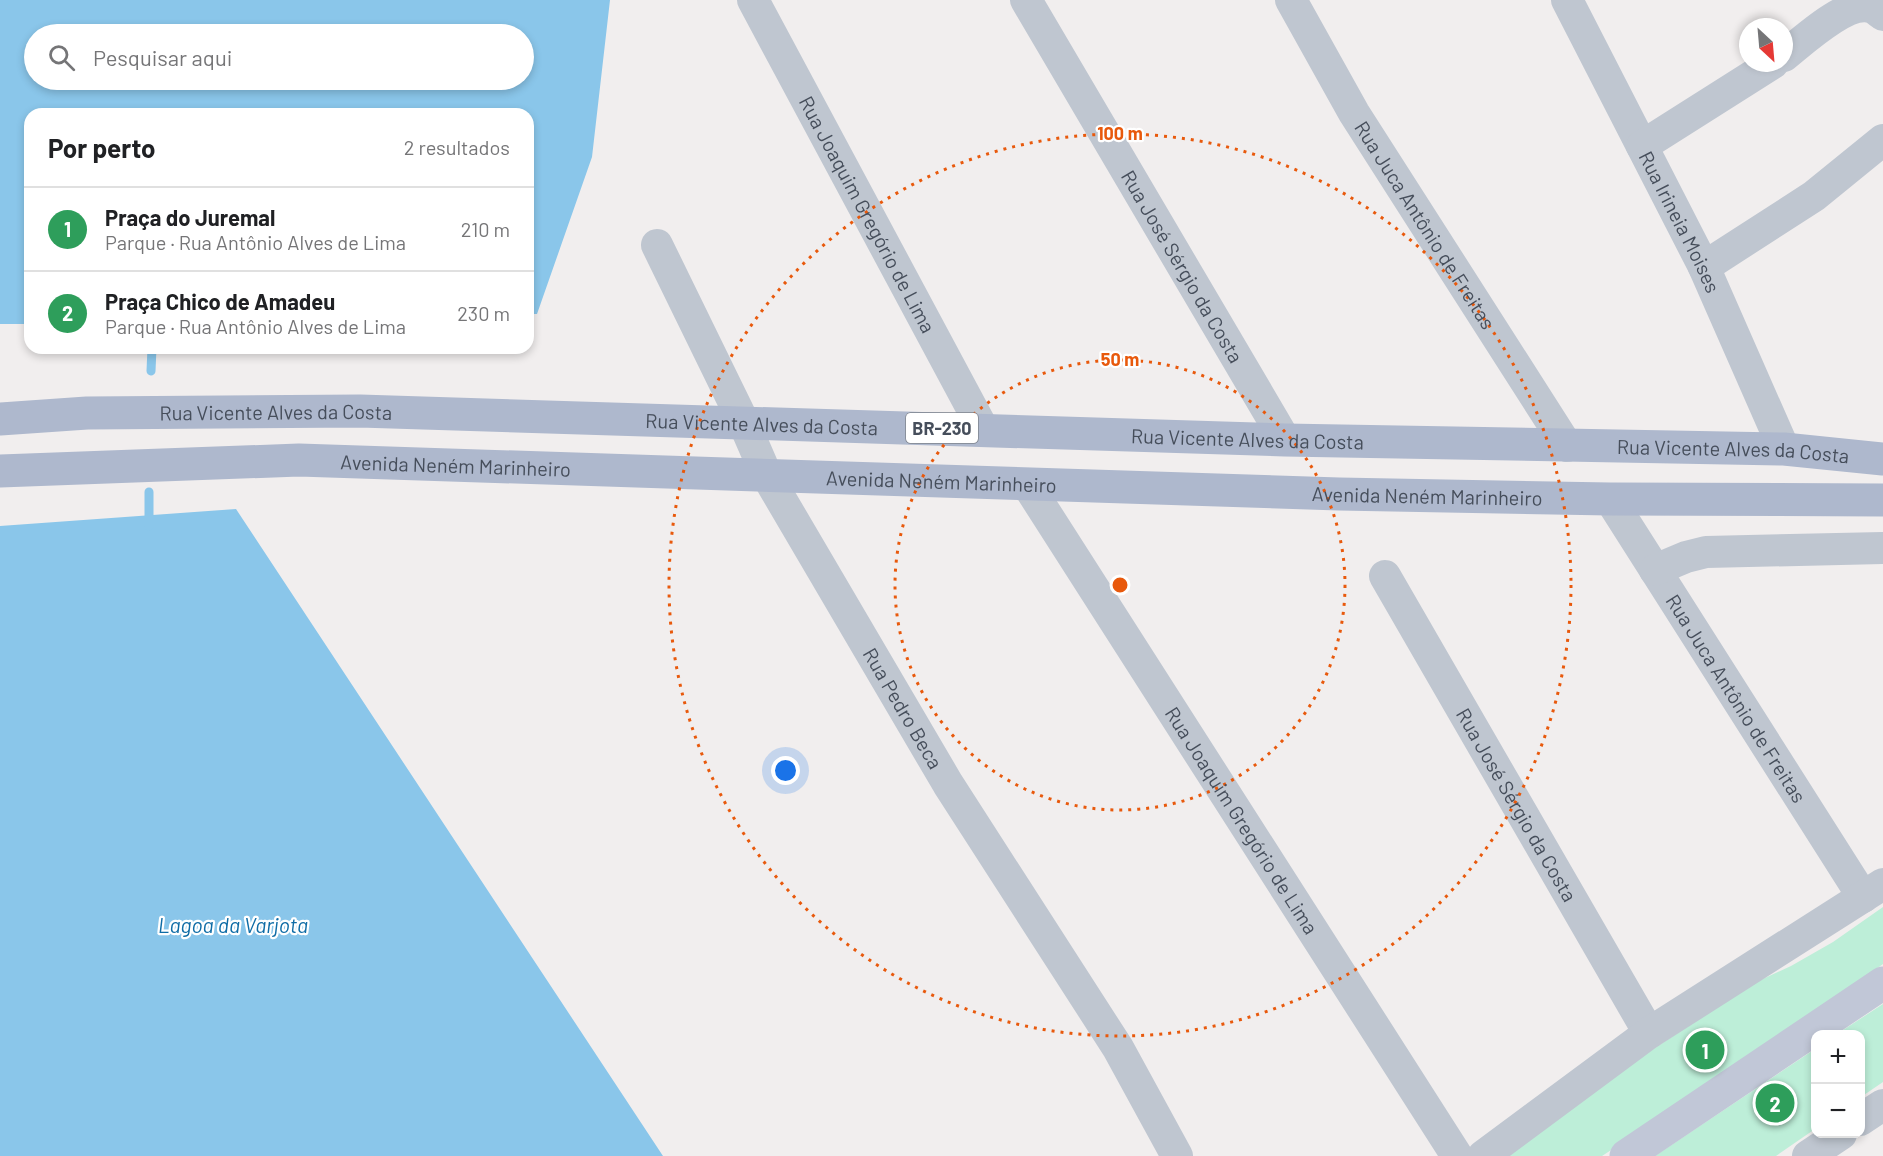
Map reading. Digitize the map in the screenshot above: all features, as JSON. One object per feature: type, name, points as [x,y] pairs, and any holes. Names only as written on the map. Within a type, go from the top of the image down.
[{"type":"main road","name":"Rua Vicente Alves da Costa","points":[[0,419],[87,413],[340,411],[743,421],[1284,440],[1784,449],[1883,459]]},
{"type":"main road","name":"Avenida Neném Marinheiro","points":[[0,471],[299,460],[1339,494],[1610,499],[1883,500]]},
{"type":"main road","points":[[1626,1156],[1883,982]]},
{"type":"street","name":"Rua Joaquim Gregório de Lima","points":[[753,0],[983,429]]},
{"type":"street","name":"Rua José Sérgio da Costa","points":[[1026,0],[1284,440]]},
{"type":"street","name":"Rua Juca Antônio de Freitas","points":[[1292,0],[1354,113],[1567,446]]},
{"type":"street","name":"Rua Irineia Moises","points":[[1567,0],[1704,267],[1784,449]]},
{"type":"street","points":[[1793,49],[1842,13],[1857,7],[1871,7],[1883,15]]},
{"type":"street","points":[[1642,146],[1759,72]]},
{"type":"street","points":[[1704,267],[1814,196],[1883,140]]},
{"type":"street","name":"Rua Pedro Beca","points":[[657,244],[743,421],[766,474],[948,784],[1118,1048],[1177,1156]]},
{"type":"street","name":"Rua Joaquim Gregório de Lima","points":[[1027,484],[1457,1156]]},
{"type":"street","name":"Rua Juca Antônio de Freitas","points":[[1610,499],[1655,570],[1873,891]]},
{"type":"street","points":[[1655,570],[1686,557],[1706,552],[1883,548]]},
{"type":"street","name":"Rua José Sérgio da Costa","points":[[1385,576],[1649,1033]]},
{"type":"street","points":[[1483,1156],[1649,1033],[1873,891]]},
{"type":"street","points":[[1865,1117],[1883,1105]]},
{"type":"street","points":[[1808,1156],[1835,1138]]},
{"type":"green space","points":[[1883,907],[1883,964],[1729,1073],[1602,1156],[1509,1156],[1600,1084],[1754,983],[1791,966],[1833,942]]},
{"type":"green space","points":[[1883,1004],[1883,1082],[1865,1094],[1865,1030],[1843,1030]]},
{"type":"green space","points":[[1811,1052],[1811,1132],[1776,1156],[1655,1156]]},
{"type":"water","points":[[0,0],[610,0],[592,157],[537,314],[534,314],[534,108],[24,108],[24,324],[0,324]]},
{"type":"water","name":"Lagoa da Varjota","points":[[236,509],[663,1156],[0,1156],[0,526]]},
{"type":"waterway","points":[[151,371],[152,354]]},
{"type":"waterway","points":[[149,492],[149,526]]},
{"type":"place","name":"Praça do Juremal","points":[[1705,1050]]},
{"type":"place","name":"Praça Chico de Amadeu","points":[[1775,1103]]}]
